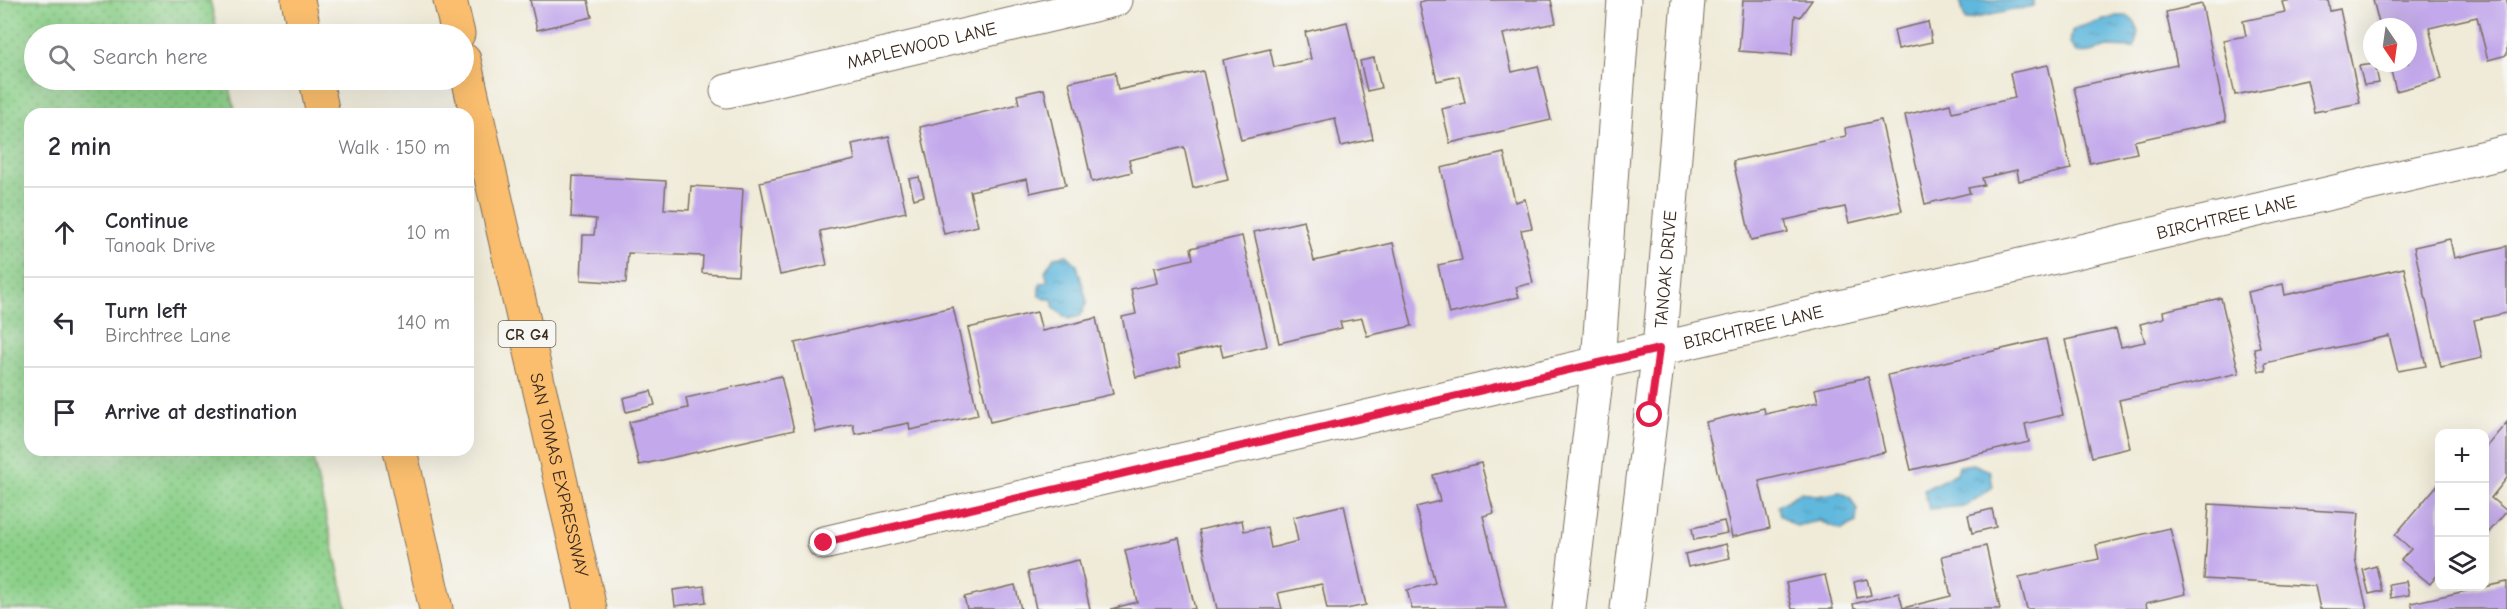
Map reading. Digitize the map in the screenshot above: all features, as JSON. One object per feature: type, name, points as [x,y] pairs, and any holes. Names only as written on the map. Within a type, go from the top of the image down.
[{"type":"highway","points":[[298,0],[304,24]]},
{"type":"highway","points":[[450,0],[456,24]]},
{"type":"highway","points":[[318,90],[323,108]]},
{"type":"highway","name":"SAN TOMAS EXPRESSWAY","points":[[471,90],[590,609]]},
{"type":"highway","points":[[401,456],[436,609]]},
{"type":"street","name":"MAPLEWOOD LANE","points":[[727,91],[1115,0]]},
{"type":"street","points":[[1569,609],[1598,363],[1624,0]]},
{"type":"street","name":"TANOAK DRIVE","points":[[1627,609],[1659,349],[1688,0]]},
{"type":"street","name":"BIRCHTREE LANE","points":[[824,543],[2507,152]]},
{"type":"green space","points":[[0,0],[210,0],[216,24],[24,24],[24,90],[230,90],[235,108],[24,108],[24,456],[312,456],[347,609],[0,609]]},
{"type":"water","points":[[1960,0],[2034,0],[2034,6],[1965,20]]},
{"type":"water","points":[[2116,16],[2127,16],[2135,22],[2138,32],[2134,48],[2107,47],[2077,53],[2070,44],[2072,31]]},
{"type":"water","points":[[1067,255],[1077,265],[1087,302],[1080,316],[1068,319],[1054,308],[1052,299],[1039,296],[1041,283],[1048,282],[1045,271],[1054,257]]},
{"type":"water","points":[[1973,464],[1990,471],[1993,487],[1966,506],[1929,509],[1924,490],[1957,473],[1959,466]]},
{"type":"water","points":[[1801,492],[1817,496],[1840,492],[1850,497],[1857,510],[1856,522],[1842,530],[1819,521],[1796,526],[1780,515],[1778,506]]},
{"type":"building","points":[[530,0],[588,0],[592,17],[537,30]]},
{"type":"building","points":[[1427,0],[1551,0],[1556,23],[1503,34],[1512,72],[1538,66],[1551,120],[1450,143],[1442,109],[1465,103],[1459,76],[1437,81],[1419,2]]},
{"type":"building","points":[[1743,0],[1812,0],[1800,17],[1795,15],[1792,55],[1739,51]]},
{"type":"building","points":[[2328,0],[2330,11],[2340,9],[2360,103],[2314,112],[2307,80],[2235,95],[2223,40],[2246,36],[2243,21],[2285,12],[2282,2]]},
{"type":"building","points":[[2373,0],[2507,0],[2507,55],[2488,60],[2477,17],[2429,28],[2442,79],[2396,91],[2391,72],[2417,72],[2417,18],[2378,18]]},
{"type":"building","points":[[2202,4],[2226,121],[2134,141],[2137,153],[2090,163],[2074,87],[2177,65],[2166,12]]},
{"type":"building","points":[[1347,22],[1373,139],[1341,146],[1335,118],[1241,140],[1223,60],[1270,49],[1274,67],[1311,59],[1305,32]]},
{"type":"building","points":[[1928,22],[1932,42],[1898,49],[1894,30]]},
{"type":"building","points":[[1374,58],[1381,88],[1367,91],[1360,61]]},
{"type":"building","points":[[2048,65],[2071,169],[2019,181],[2017,170],[1982,178],[1984,185],[1968,188],[1970,193],[1925,204],[1905,115],[1950,104],[1952,112],[2015,98],[2010,73]]},
{"type":"building","points":[[2359,66],[2363,66],[2363,72],[2377,72],[2379,83],[2364,85]]},
{"type":"building","points":[[1203,71],[1228,180],[1193,188],[1184,147],[1129,160],[1132,172],[1092,182],[1069,82],[1115,72],[1118,90]]},
{"type":"building","points":[[1044,89],[1066,185],[1030,193],[1027,179],[970,191],[978,226],[944,234],[920,127],[1019,104],[1017,95]]},
{"type":"building","points":[[1881,120],[1902,211],[1849,223],[1845,207],[1785,220],[1788,232],[1751,240],[1733,161],[1846,136],[1845,128]]},
{"type":"building","points":[[889,136],[906,212],[820,231],[827,265],[780,275],[760,182],[855,160],[852,144]]},
{"type":"building","points":[[1504,153],[1515,202],[1525,199],[1532,228],[1521,230],[1533,283],[1516,287],[1519,297],[1449,314],[1438,265],[1462,260],[1441,168]]},
{"type":"building","points":[[573,176],[666,181],[664,209],[689,210],[691,186],[743,189],[738,275],[702,273],[703,256],[628,253],[626,283],[581,280],[583,235],[594,235],[596,219],[571,217]]},
{"type":"building","points":[[919,177],[924,196],[914,199],[909,179]]},
{"type":"building","points":[[1304,221],[1314,261],[1393,243],[1412,326],[1367,336],[1362,318],[1340,322],[1342,328],[1279,343],[1254,232]]},
{"type":"building","points":[[1242,236],[1267,346],[1223,357],[1220,345],[1178,355],[1181,366],[1136,377],[1122,317],[1136,314],[1131,289],[1157,283],[1154,268],[1193,259],[1191,248]]},
{"type":"building","points":[[2450,239],[2454,258],[2507,246],[2507,313],[2474,320],[2482,358],[2441,367],[2414,247]]},
{"type":"building","points":[[2404,268],[2426,366],[2398,371],[2389,336],[2265,363],[2266,371],[2259,371],[2254,348],[2260,347],[2248,292],[2283,284],[2285,295]]},
{"type":"building","points":[[2221,298],[2239,373],[2119,400],[2130,448],[2092,457],[2065,340],[2116,329],[2121,347],[2145,342],[2140,324],[2164,318],[2163,311]]},
{"type":"building","points":[[953,307],[978,415],[910,430],[909,423],[855,434],[853,424],[816,432],[795,343]]},
{"type":"building","points":[[1037,312],[1042,331],[1096,318],[1113,394],[990,422],[968,328]]},
{"type":"building","points":[[2046,339],[2063,415],[2025,424],[2029,442],[1911,470],[1888,375]]},
{"type":"building","points":[[781,376],[794,430],[639,465],[629,422],[688,408],[686,398]]},
{"type":"building","points":[[1868,377],[1885,452],[1759,481],[1770,528],[1732,537],[1706,422],[1764,408],[1765,414],[1818,402],[1815,389]]},
{"type":"building","points":[[651,391],[655,405],[626,412],[623,398]]},
{"type":"building","points":[[2507,422],[2507,478],[2491,498],[2507,511],[2489,532],[2489,483],[2489,443]]},
{"type":"building","points":[[1481,463],[1494,513],[1483,516],[1506,608],[1412,609],[1407,590],[1435,583],[1416,507],[1440,501],[1433,475]]},
{"type":"building","points":[[2435,488],[2435,578],[2430,584],[2401,560],[2411,549],[2395,535]]},
{"type":"building","points":[[2209,504],[2359,513],[2355,559],[2367,609],[2320,609],[2315,586],[2204,579]]},
{"type":"building","points":[[1344,505],[1366,605],[1346,609],[1327,609],[1322,584],[1278,593],[1282,609],[1217,609],[1199,530],[1242,520],[1244,531],[1267,527],[1271,548],[1298,541],[1293,517]]},
{"type":"building","points":[[1992,509],[1996,527],[1972,533],[1968,515]]},
{"type":"building","points":[[1724,521],[1727,533],[1694,540],[1692,528]]},
{"type":"building","points":[[2170,528],[2186,594],[2146,603],[2147,609],[2027,609],[2019,577],[2099,559],[2096,545]]},
{"type":"building","points":[[1179,538],[1195,609],[1111,609],[1137,602],[1125,550]]},
{"type":"building","points":[[1726,544],[1730,558],[1688,567],[1685,554]]},
{"type":"building","points":[[1986,546],[2000,609],[1854,609],[1853,604],[1899,593],[1903,608],[1951,596],[1942,556]]},
{"type":"building","points":[[1079,560],[1090,609],[1036,609],[1028,572]]},
{"type":"building","points":[[2376,566],[2382,591],[2369,594],[2363,570]]},
{"type":"building","points":[[1825,575],[1833,609],[1792,609],[1786,583]]},
{"type":"building","points":[[1867,579],[1871,595],[1857,598],[1854,582]]},
{"type":"building","points":[[2406,581],[2409,595],[2391,598],[2389,584]]},
{"type":"building","points":[[2507,582],[2507,609],[2413,609],[2411,603],[2466,591],[2489,591],[2489,586]]},
{"type":"building","points":[[1015,585],[1021,609],[967,609],[964,597]]},
{"type":"building","points":[[704,586],[706,602],[675,606],[673,590]]},
{"type":"route","points":[[824,543],[1659,349],[1650,415]]}]
